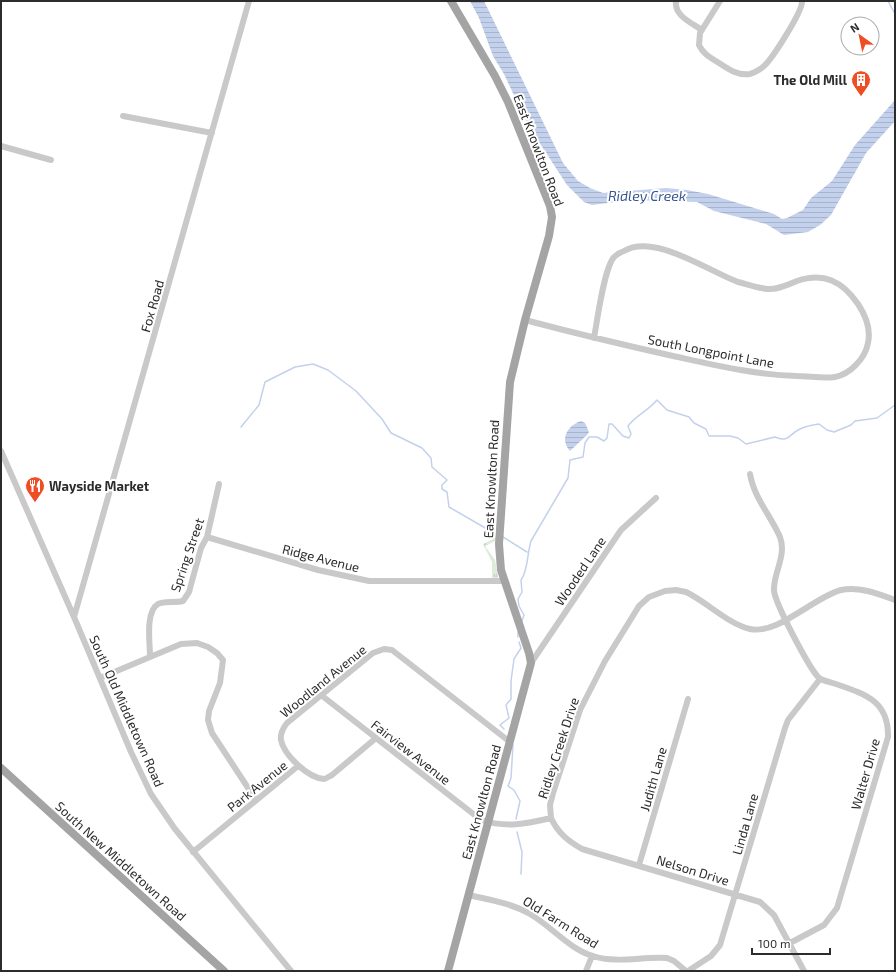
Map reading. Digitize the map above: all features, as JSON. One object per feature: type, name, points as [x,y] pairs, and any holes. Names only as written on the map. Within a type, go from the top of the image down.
[{"type":"main road","name":"East Knowlton Road","points":[[448,971],[531,663],[499,564],[499,551],[506,417],[510,382],[525,320],[549,236],[552,217],[550,206],[508,102],[495,76],[451,1]]},
{"type":"main road","name":"South New Middletown Road","points":[[1,768],[224,971]]},
{"type":"street","name":"Fox Road","points":[[74,617],[249,1]]},
{"type":"street","points":[[676,1],[676,8],[680,15],[702,30]]},
{"type":"street","points":[[720,1],[702,30],[698,40],[703,53],[734,72],[752,73],[762,68],[769,61],[800,12],[802,1]]},
{"type":"street","points":[[123,116],[212,133]]},
{"type":"street","points":[[1,146],[51,160]]},
{"type":"street","name":"South Longpoint Lane","points":[[525,320],[594,338],[719,366],[769,375],[834,377],[847,373],[855,366],[868,345],[870,333],[865,317],[852,295],[837,283],[826,277],[813,277],[781,287],[768,289],[738,282],[669,252],[651,247],[638,246],[624,250],[613,258],[607,275],[594,338]]},
{"type":"street","name":"South Old Middletown Road","points":[[1,451],[131,752],[151,794],[193,852],[291,971]]},
{"type":"street","points":[[750,474],[755,491],[780,537],[782,545],[774,592],[778,605],[820,678]]},
{"type":"street","name":"Spring Street","points":[[150,656],[149,618],[153,608],[158,604],[183,601],[189,592],[201,548],[207,537],[219,484]]},
{"type":"street","name":"Wooded Lane","points":[[531,663],[621,530],[656,498]]},
{"type":"street","name":"Ridge Avenue","points":[[207,537],[318,570],[369,581],[504,581]]},
{"type":"street","name":"Ridley Creek Drive","points":[[489,823],[518,826],[550,818],[550,805],[553,793],[580,710],[605,661],[639,606],[649,597],[665,590],[686,592],[740,625],[750,629],[760,629],[786,619],[830,594],[842,590],[857,589],[895,600]]},
{"type":"street","points":[[100,678],[181,644],[196,643],[208,647],[222,660],[222,671],[209,711],[208,720],[212,733],[256,800]]},
{"type":"street","name":"Woodland Avenue","points":[[298,766],[284,747],[281,739],[282,730],[287,723],[373,653],[384,649],[392,650],[510,742]]},
{"type":"street","name":"Linda Lane","points":[[687,971],[718,949],[736,895],[788,720],[820,678]]},
{"type":"street","name":"Walter Drive","points":[[790,943],[824,925],[837,908],[888,736],[886,719],[878,704],[868,696],[820,678]]},
{"type":"street","name":"Fairview Avenue","points":[[321,695],[481,820],[489,823]]},
{"type":"street","name":"Judith Lane","points":[[639,865],[688,699]]},
{"type":"street","name":"Park Avenue","points":[[193,852],[298,766],[314,776],[324,779],[332,775],[376,738]]},
{"type":"street","name":"Nelson Drive","points":[[550,818],[561,835],[582,849],[760,902],[768,908],[790,943],[804,971]]},
{"type":"street","name":"Old Farm Road","points":[[469,895],[507,904],[523,910],[592,956],[612,959],[667,958],[687,971]]},
{"type":"street","points":[[586,971],[592,956]]},
{"type":"green space","points":[[497,537],[495,541],[485,546],[495,560],[498,577],[497,579],[492,579],[492,562],[483,544]]},
{"type":"water","name":"Ridley Creek","points":[[470,1],[484,1],[563,163],[578,181],[603,193],[666,188],[687,190],[708,194],[774,214],[782,219],[787,218],[803,210],[811,198],[832,181],[855,145],[895,100],[895,121],[866,153],[831,215],[820,225],[808,232],[784,235],[766,224],[714,211],[697,202],[631,200],[592,205],[584,202],[567,185],[539,142],[534,138],[504,74],[493,56],[479,18]]},
{"type":"water","points":[[581,421],[585,423],[589,432],[570,451],[565,442],[566,433],[572,426]]},
{"type":"waterway","points":[[888,1],[895,14]]},
{"type":"waterway","points":[[241,427],[259,405],[265,382],[295,367],[313,364],[328,370],[356,391],[382,419],[391,433],[422,448],[431,458],[432,467],[447,480],[442,485],[442,489],[447,492],[449,507],[494,533]]},
{"type":"waterway","points":[[522,621],[524,615],[519,606],[518,599],[522,592],[521,580],[526,567],[531,541],[568,478],[570,460],[583,457],[585,443],[589,437],[597,437],[604,441],[607,438],[609,424],[612,424],[623,436],[629,438],[631,434],[628,426],[657,400],[667,410],[689,417],[694,423],[706,429],[709,436],[730,436],[738,438],[746,444],[775,437],[783,439],[789,437],[802,428],[819,424],[827,430],[834,432],[851,425],[855,421],[877,418],[895,405]]},
{"type":"waterway","points":[[503,537],[527,552]]},
{"type":"waterway","points":[[518,632],[518,637]]},
{"type":"waterway","points":[[504,729],[500,725],[509,718],[506,705],[511,699],[511,681],[514,659],[521,648],[519,642]]},
{"type":"waterway","points":[[513,745],[511,778],[508,786],[514,790],[520,801],[516,819]]},
{"type":"waterway","points":[[517,832],[522,852],[521,874]]},
{"type":"place","name":"The Old Mill","points":[[861,97]]},
{"type":"place","name":"Wayside Market","points":[[35,503]]}]
